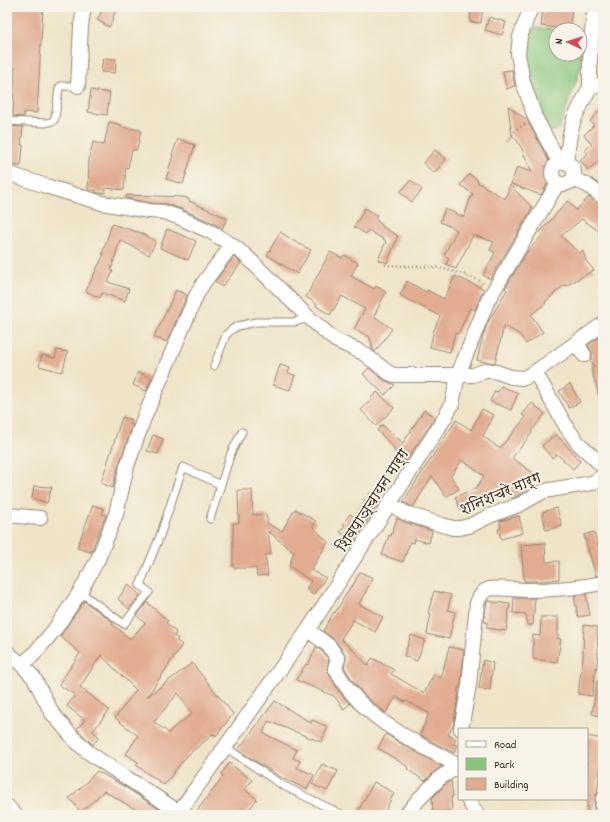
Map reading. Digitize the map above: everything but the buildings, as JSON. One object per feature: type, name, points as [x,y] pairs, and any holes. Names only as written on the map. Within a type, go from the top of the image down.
[{"type":"street","points":[[78,86],[81,26],[84,7]]},
{"type":"street","points":[[531,7],[520,37],[518,54],[523,82],[535,117],[563,162]]},
{"type":"street","points":[[563,162],[574,118],[596,86],[590,59],[595,7]]},
{"type":"street","points":[[563,162],[569,163],[573,169],[574,176],[568,183],[561,184],[553,178],[552,170],[556,164],[563,162]]},
{"type":"street","points":[[7,173],[102,203],[164,212],[211,232],[232,245],[260,269],[307,316],[335,340],[363,353],[390,374],[473,375],[488,370],[511,377],[524,378],[576,343],[602,329]]},
{"type":"street","points":[[573,179],[587,185],[603,197]]},
{"type":"street","name":"शिवपाञ्चायन मार्ग","points":[[178,814],[308,630],[444,419],[452,404],[458,375],[488,300],[558,183]]},
{"type":"street","points":[[22,664],[33,655],[55,629],[80,592],[98,559],[116,514],[127,466],[144,418],[197,294],[204,282],[232,245]]},
{"type":"street","points":[[576,343],[584,355]]},
{"type":"street","points":[[535,372],[567,428],[578,443],[603,466]]},
{"type":"street","name":"शनिशचरे मार्ग","points":[[389,503],[405,513],[442,525],[460,528],[469,526],[520,504],[542,492],[592,483],[603,476]]},
{"type":"street","points":[[7,515],[40,518]]},
{"type":"street","points":[[462,728],[469,684],[477,603],[480,596],[490,588],[542,590],[603,583]]},
{"type":"street","points":[[308,630],[329,646],[338,659],[335,668],[340,679],[359,702],[370,712],[396,730],[458,765]]},
{"type":"street","points":[[7,652],[22,664],[34,678],[52,713],[75,740],[88,752],[178,814]]},
{"type":"street","points":[[406,815],[418,800],[441,777],[458,767]]},
{"type":"street","points":[[602,815],[603,799]]},
{"type":"street","points":[[469,800],[477,815]]},
{"type":"street","points":[[7,806],[15,815]]},
{"type":"lane","points":[[7,121],[46,123],[53,121],[55,118],[59,88],[61,86],[78,86]]},
{"type":"lane","points":[[214,366],[226,336],[231,330],[238,326],[256,322],[293,322],[302,320],[307,316]]},
{"type":"lane","points":[[210,519],[231,453],[242,432]]},
{"type":"lane","points":[[80,592],[124,624],[149,592],[140,585],[163,529],[183,467],[221,485]]},
{"type":"lane","points":[[225,747],[282,785],[343,815]]},
{"type":"path","points":[[508,142],[515,130],[535,117]]},
{"type":"path","points":[[386,265],[435,267],[446,269],[480,281],[492,293]]},
{"type":"green space","points":[[526,27],[548,29],[548,62],[581,62],[578,76],[559,129],[548,133],[527,77],[524,50]]}]
